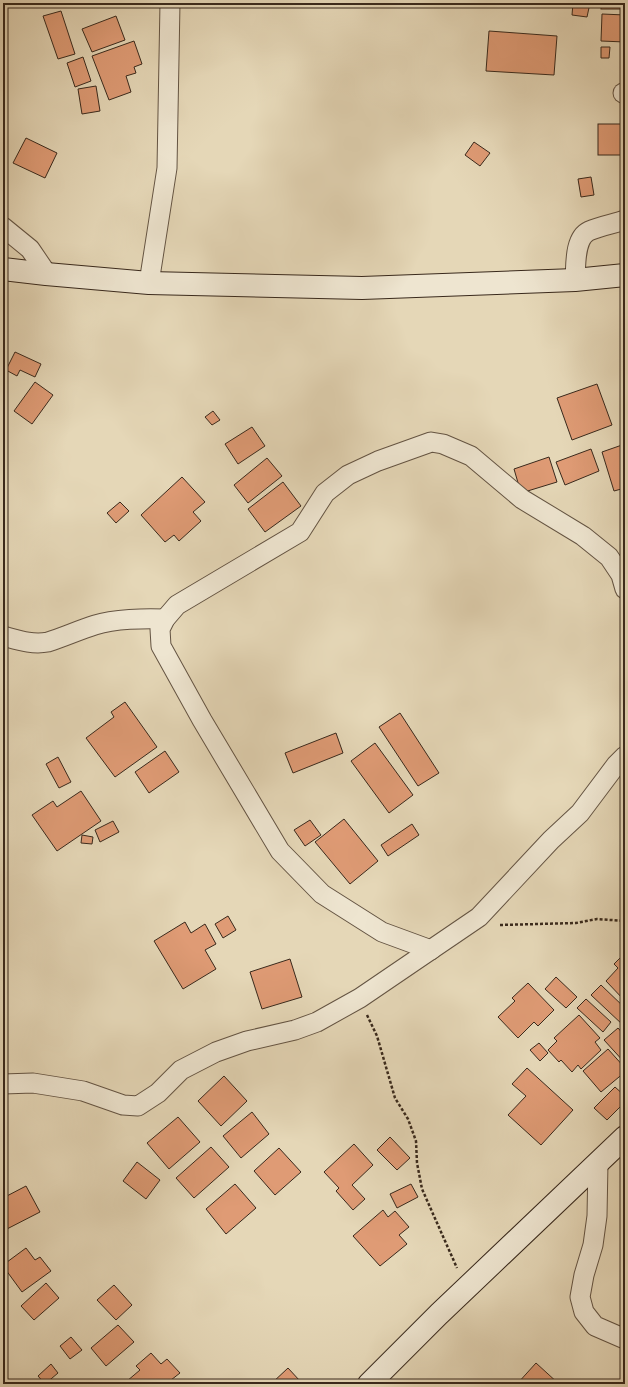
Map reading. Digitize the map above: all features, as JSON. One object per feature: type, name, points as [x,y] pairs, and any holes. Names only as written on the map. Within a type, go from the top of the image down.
[{"type":"main road","points":[[3,269],[149,283],[362,288],[575,280],[625,275]]},
{"type":"main road","points":[[369,1384],[466,1288],[625,1137]]},
{"type":"street","points":[[149,283],[167,168],[170,3]]},
{"type":"street","points":[[575,280],[578,248],[581,238],[588,231],[625,220]]},
{"type":"street","points":[[3,227],[30,249],[47,274]]},
{"type":"street","points":[[431,950],[382,932],[322,894],[280,851],[202,720],[161,646],[160,629],[165,618],[178,605],[300,532],[325,493],[348,475],[378,461],[431,442],[443,444],[471,456],[522,499],[584,536],[609,557],[621,576],[625,590]]},
{"type":"street","points":[[3,636],[32,644],[40,644],[96,625],[133,619],[165,618]]},
{"type":"street","points":[[3,1084],[33,1083],[83,1091],[123,1105],[138,1106],[158,1093],[181,1070],[216,1052],[247,1041],[295,1030],[317,1022],[360,998],[479,917],[551,840],[580,813],[616,765],[625,756]]},
{"type":"street","points":[[598,1163],[598,1216],[593,1245],[584,1275],[580,1297],[584,1312],[595,1326],[625,1339]]},
{"type":"path","points":[[493,926],[508,924],[576,923],[597,919],[625,921]]},
{"type":"path","points":[[360,998],[377,1036],[395,1098],[408,1119],[416,1141],[417,1163],[422,1189],[466,1288]]},
{"type":"building","points":[[573,3],[590,3],[587,17],[572,15]]},
{"type":"building","points":[[601,3],[625,3],[625,9],[601,9]]},
{"type":"building","points":[[61,11],[75,54],[58,59],[43,16]]},
{"type":"building","points":[[602,14],[625,15],[625,42],[601,41]]},
{"type":"building","points":[[116,16],[125,40],[92,52],[82,29]]},
{"type":"building","points":[[489,31],[557,36],[554,75],[486,71]]},
{"type":"building","points":[[134,41],[142,64],[134,67],[136,73],[126,76],[131,92],[109,100],[92,56]]},
{"type":"building","points":[[601,47],[610,47],[609,58],[601,58]]},
{"type":"building","points":[[83,57],[91,81],[75,87],[67,63]]},
{"type":"building","points":[[96,86],[100,111],[82,114],[78,89]]},
{"type":"building","points":[[598,124],[622,124],[622,155],[598,155]]},
{"type":"building","points":[[26,138],[57,153],[45,178],[13,163]]},
{"type":"building","points":[[474,142],[490,153],[480,166],[465,155]]},
{"type":"building","points":[[591,177],[594,195],[581,197],[578,179]]},
{"type":"building","points":[[15,352],[41,364],[35,377],[20,370],[17,376],[6,370]]},
{"type":"building","points":[[35,382],[53,395],[32,424],[14,411]]},
{"type":"building","points":[[597,384],[612,425],[572,440],[557,398]]},
{"type":"building","points":[[213,411],[220,420],[212,425],[205,417]]},
{"type":"building","points":[[252,427],[265,446],[238,464],[225,444]]},
{"type":"building","points":[[622,445],[625,453],[625,488],[614,491],[602,452]]},
{"type":"building","points":[[591,449],[599,471],[565,485],[556,462]]},
{"type":"building","points":[[549,457],[557,482],[521,493],[514,469]]},
{"type":"building","points":[[267,458],[282,476],[248,503],[234,485]]},
{"type":"building","points":[[182,477],[205,502],[193,512],[201,521],[179,541],[174,535],[165,542],[141,515]]},
{"type":"building","points":[[283,482],[301,506],[265,532],[248,509]]},
{"type":"building","points":[[120,502],[129,511],[116,523],[107,513]]},
{"type":"building","points":[[125,702],[157,747],[115,777],[86,738],[114,717],[111,712]]},
{"type":"building","points":[[400,713],[439,773],[418,786],[379,727]]},
{"type":"building","points":[[336,733],[343,753],[293,773],[285,753]]},
{"type":"building","points":[[375,743],[413,795],[389,813],[351,761]]},
{"type":"building","points":[[165,751],[179,772],[149,793],[135,772]]},
{"type":"building","points":[[58,757],[71,782],[59,788],[46,764]]},
{"type":"building","points":[[81,791],[101,821],[57,851],[32,815],[53,801],[57,807]]},
{"type":"building","points":[[344,819],[378,861],[350,884],[315,842]]},
{"type":"building","points":[[310,820],[321,835],[305,846],[294,830]]},
{"type":"building","points":[[113,821],[119,832],[100,842],[95,830]]},
{"type":"building","points":[[412,824],[419,835],[388,856],[381,845]]},
{"type":"building","points":[[82,835],[93,837],[92,844],[81,843]]},
{"type":"building","points":[[228,916],[236,930],[223,938],[215,924]]},
{"type":"building","points":[[185,922],[191,933],[205,924],[216,944],[205,950],[216,969],[183,989],[154,941]]},
{"type":"building","points":[[625,953],[625,1001],[606,981],[618,968],[614,964]]},
{"type":"building","points":[[290,959],[302,997],[262,1009],[250,972]]},
{"type":"building","points":[[556,977],[577,997],[566,1008],[545,989]]},
{"type":"building","points":[[528,983],[554,1010],[538,1026],[534,1022],[518,1038],[498,1017],[515,1001],[512,998]]},
{"type":"building","points":[[601,985],[625,1008],[625,1023],[623,1025],[591,995]]},
{"type":"building","points":[[586,999],[611,1022],[603,1032],[577,1008]]},
{"type":"building","points":[[579,1015],[600,1038],[595,1042],[601,1050],[581,1069],[578,1065],[572,1072],[561,1060],[559,1062],[548,1050],[557,1041],[554,1038]]},
{"type":"building","points":[[618,1028],[625,1036],[625,1063],[604,1040]]},
{"type":"building","points":[[539,1043],[548,1053],[540,1061],[530,1050]]},
{"type":"building","points":[[608,1049],[625,1068],[625,1072],[601,1092],[583,1071]]},
{"type":"building","points":[[527,1068],[573,1110],[541,1145],[508,1115],[526,1096],[512,1084]]},
{"type":"building","points":[[224,1076],[247,1101],[221,1126],[198,1101]]},
{"type":"building","points":[[615,1087],[625,1096],[625,1102],[607,1120],[594,1108]]},
{"type":"building","points":[[252,1112],[269,1134],[241,1158],[223,1136]]},
{"type":"building","points":[[178,1117],[200,1142],[169,1169],[147,1143]]},
{"type":"building","points":[[390,1137],[410,1158],[397,1170],[377,1150]]},
{"type":"building","points":[[354,1144],[373,1165],[352,1185],[365,1199],[353,1210],[336,1191],[339,1188],[324,1172]]},
{"type":"building","points":[[211,1147],[229,1167],[194,1198],[176,1178]]},
{"type":"building","points":[[279,1148],[301,1172],[275,1195],[254,1171]]},
{"type":"building","points":[[137,1162],[160,1180],[146,1199],[123,1181]]},
{"type":"building","points":[[235,1184],[256,1208],[226,1234],[206,1209]]},
{"type":"building","points":[[411,1184],[418,1197],[397,1208],[390,1194]]},
{"type":"building","points":[[26,1186],[40,1212],[3,1231],[3,1198]]},
{"type":"building","points":[[383,1210],[388,1217],[395,1211],[409,1227],[399,1235],[407,1244],[380,1266],[353,1236]]},
{"type":"building","points":[[26,1248],[35,1260],[40,1257],[51,1271],[22,1292],[3,1265]]},
{"type":"building","points":[[46,1283],[59,1298],[34,1320],[21,1306]]},
{"type":"building","points":[[114,1285],[132,1305],[116,1320],[97,1300]]},
{"type":"building","points":[[118,1325],[134,1342],[106,1366],[91,1348]]},
{"type":"building","points":[[71,1337],[82,1350],[70,1359],[60,1346]]},
{"type":"building","points":[[151,1353],[161,1364],[167,1359],[180,1373],[171,1380],[175,1384],[129,1384],[127,1381],[140,1370],[136,1366]]},
{"type":"building","points":[[536,1363],[559,1384],[517,1384]]},
{"type":"building","points":[[51,1364],[58,1373],[45,1384],[38,1376]]},
{"type":"building","points":[[288,1368],[300,1381],[296,1384],[272,1383]]}]
